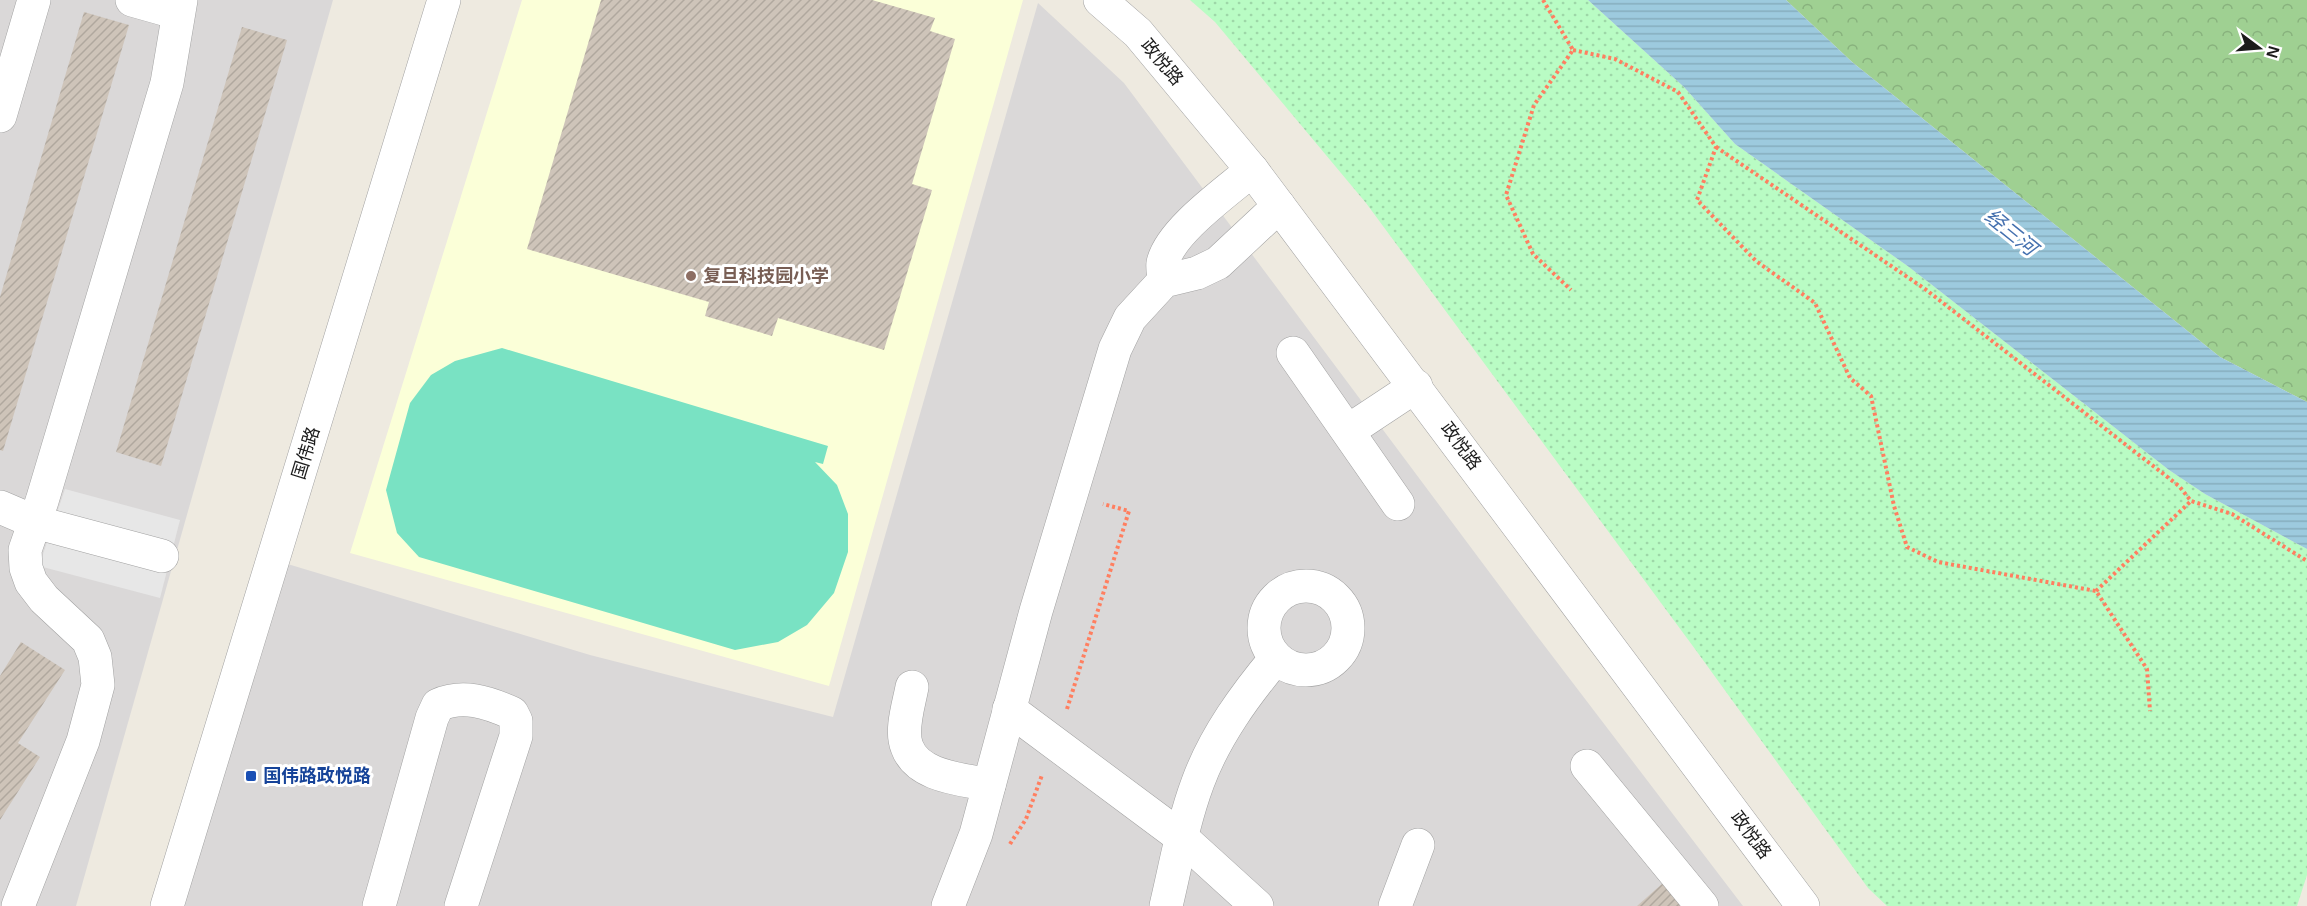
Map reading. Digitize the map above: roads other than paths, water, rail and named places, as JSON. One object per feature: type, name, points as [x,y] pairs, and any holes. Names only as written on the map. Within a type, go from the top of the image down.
[{"type":"street","points":[[0,116],[34,0]]},
{"type":"street","points":[[18,906],[83,741],[98,685],[95,657],[88,640],[44,599],[31,582],[13,571],[35,522],[167,83],[180,7],[132,0]]},
{"type":"street","name":"国伟路","points":[[167,906],[444,0]]},
{"type":"street","name":"政悦路","points":[[1100,0],[1138,33],[1252,170],[1416,386],[1803,906]]},
{"type":"street","points":[[1164,282],[1163,263],[1171,246],[1183,231],[1252,170]]},
{"type":"street","points":[[948,906],[976,834],[1070,495],[1115,349],[1130,318],[1164,282],[1197,273],[1218,262],[1279,206]]},
{"type":"street","points":[[1293,352],[1398,504]]},
{"type":"street","points":[[1348,431],[1416,386]]},
{"type":"street","points":[[0,507],[35,522],[162,555]]},
{"type":"street","points":[[1166,906],[1181,837],[1198,781],[1217,741],[1249,690],[1276,658]]},
{"type":"street","points":[[912,687],[905,727],[907,747],[922,766],[943,775],[988,785]]},
{"type":"street","points":[[380,906],[432,718],[438,705],[453,699],[466,698],[512,713],[516,721],[516,736],[461,906]]},
{"type":"street","points":[[1009,709],[1181,837],[1257,906]]},
{"type":"street","points":[[1587,766],[1702,906]]},
{"type":"street","points":[[1395,906],[1418,845]]},
{"type":"water","name":"经三河","points":[[1588,0],[1786,0],[1852,62],[2220,357],[2307,402],[2307,549],[2205,494],[2169,470],[1909,267],[1735,144],[1684,87]]},
{"type":"place","name":"复旦科技园小学","points":[[691,276]]},
{"type":"place","name":"国伟路政悦路","points":[[251,776]]}]
